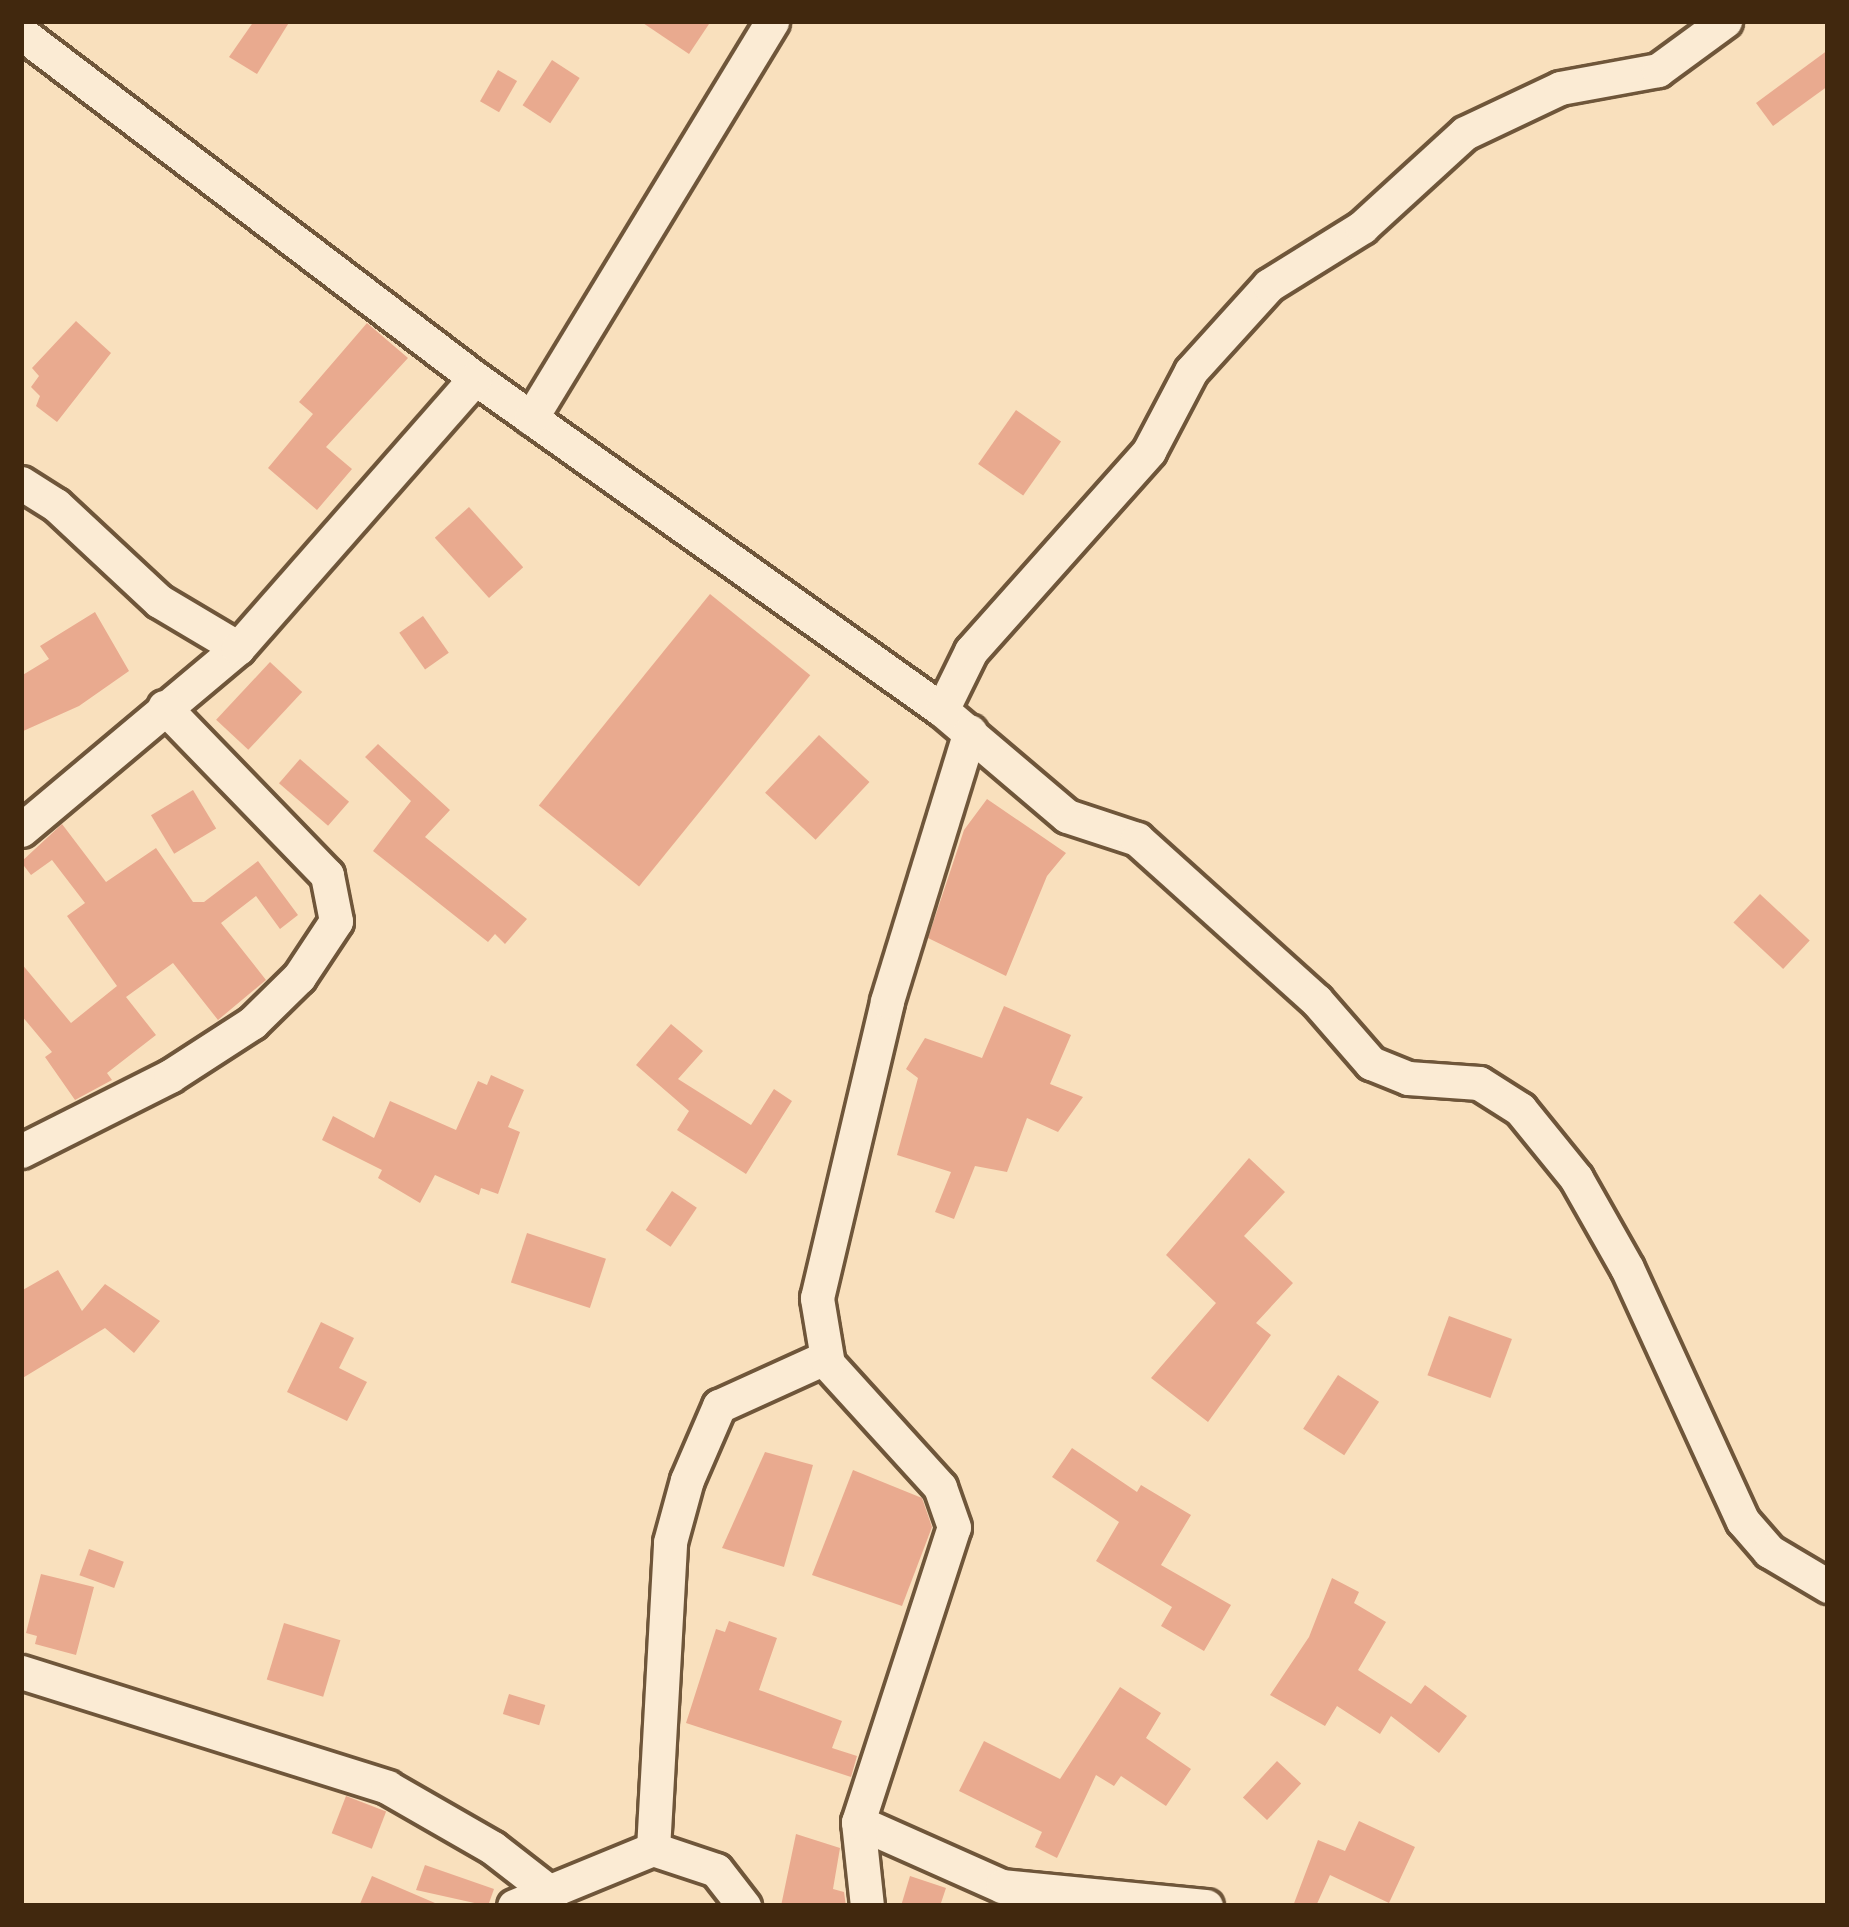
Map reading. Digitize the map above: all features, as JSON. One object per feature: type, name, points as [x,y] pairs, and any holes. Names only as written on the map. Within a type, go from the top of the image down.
[{"type":"street","points":[[531,418],[772,21]]},
{"type":"street","points":[[942,710],[971,651],[1149,451],[1191,370],[1269,285],[1361,227],[1465,133],[1560,88],[1658,70],[1725,21]]},
{"type":"street","points":[[21,33],[475,378],[942,710],[1080,825],[1138,839],[1316,1000],[1371,1063],[1408,1078],[1479,1083],[1520,1109],[1576,1178],[1627,1268],[1743,1521],[1769,1551],[1828,1586]]},
{"type":"street","points":[[21,830],[238,648],[475,378]]},
{"type":"street","points":[[21,483],[56,505],[159,601],[238,648]]},
{"type":"street","points":[[21,1151],[238,1033],[299,977],[336,921],[327,875],[164,707]]},
{"type":"street","points":[[866,1906],[858,1822],[953,1527],[940,1487],[825,1358],[820,1265],[887,1001],[970,732]]},
{"type":"street","points":[[653,1849],[670,1542],[687,1480],[719,1406],[825,1358]]},
{"type":"street","points":[[21,1672],[387,1787],[493,1847],[551,1894]]},
{"type":"street","points":[[858,1822],[1002,1886],[1206,1906]]},
{"type":"street","points":[[514,1906],[653,1849],[716,1870],[744,1906]]},
{"type":"building","points":[[254,21],[290,21],[257,74],[229,57]]},
{"type":"building","points":[[640,21],[711,21],[689,54]]},
{"type":"building","points":[[1828,50],[1828,86],[1773,126],[1756,103]]},
{"type":"building","points":[[552,60],[580,78],[550,123],[523,105]]},
{"type":"building","points":[[498,70],[517,81],[499,112],[480,101]]},
{"type":"building","points":[[76,321],[111,353],[57,422],[36,406],[40,396],[31,387],[39,376],[32,368]]},
{"type":"building","points":[[367,323],[408,358],[326,447],[352,469],[317,510],[268,468],[313,414],[299,402]]},
{"type":"building","points":[[1016,410],[1061,442],[1023,496],[978,464]]},
{"type":"building","points":[[469,507],[523,567],[489,598],[435,538]]},
{"type":"building","points":[[710,594],[810,675],[639,887],[539,805]]},
{"type":"building","points":[[95,612],[129,671],[79,706],[21,732],[21,676],[49,659],[40,646]]},
{"type":"building","points":[[423,616],[449,653],[425,669],[399,633]]},
{"type":"building","points":[[270,662],[302,692],[248,750],[216,720]]},
{"type":"building","points":[[819,735],[869,782],[816,840],[765,793]]},
{"type":"building","points":[[378,744],[450,810],[425,837],[527,919],[505,944],[495,934],[488,942],[373,851],[411,801],[365,757]]},
{"type":"building","points":[[300,759],[349,802],[328,826],[279,783]]},
{"type":"building","points":[[193,790],[216,829],[174,854],[151,815]]},
{"type":"building","points":[[987,799],[1066,853],[1047,876],[1006,976],[928,938],[964,830]]},
{"type":"building","points":[[62,824],[106,882],[156,848],[193,902],[204,902],[258,861],[298,915],[280,929],[256,896],[221,923],[266,980],[218,1020],[173,963],[126,997],[156,1035],[107,1073],[112,1080],[75,1100],[45,1057],[52,1052],[21,1015],[21,963],[71,1023],[117,986],[67,916],[85,903],[52,860],[31,875],[21,862]]},
{"type":"building","points":[[1760,894],[1810,940],[1783,969],[1733,923]]},
{"type":"building","points":[[1004,1006],[1071,1035],[1050,1084],[1083,1097],[1058,1132],[1027,1118],[1007,1172],[975,1166],[954,1219],[935,1212],[951,1172],[897,1155],[918,1078],[906,1069],[925,1038],[982,1058]]},
{"type":"building","points":[[671,1024],[703,1051],[678,1079],[751,1125],[774,1089],[792,1101],[746,1174],[677,1130],[689,1111],[636,1065]]},
{"type":"building","points":[[491,1075],[524,1090],[508,1127],[520,1132],[498,1194],[481,1188],[479,1195],[435,1175],[420,1203],[378,1178],[382,1170],[322,1140],[333,1116],[374,1138],[390,1101],[456,1130],[478,1081],[487,1085]]},
{"type":"building","points":[[1249,1158],[1285,1192],[1244,1236],[1293,1283],[1256,1323],[1271,1335],[1208,1422],[1151,1378],[1216,1303],[1166,1255]]},
{"type":"building","points":[[672,1191],[697,1208],[671,1247],[646,1230]]},
{"type":"building","points":[[527,1233],[606,1259],[590,1308],[511,1282]]},
{"type":"building","points":[[58,1270],[82,1311],[105,1284],[160,1321],[134,1353],[105,1328],[21,1379],[21,1291]]},
{"type":"building","points":[[1449,1316],[1512,1339],[1490,1398],[1427,1375]]},
{"type":"building","points":[[321,1322],[354,1338],[339,1368],[367,1382],[347,1421],[287,1392]]},
{"type":"building","points":[[1338,1375],[1379,1402],[1344,1455],[1303,1429]]},
{"type":"building","points":[[1072,1448],[1137,1492],[1141,1485],[1191,1515],[1161,1565],[1231,1605],[1204,1651],[1161,1626],[1172,1607],[1096,1561],[1119,1522],[1052,1477]]},
{"type":"building","points":[[765,1452],[813,1465],[784,1567],[722,1548]]},
{"type":"building","points":[[853,1470],[922,1498],[932,1527],[902,1606],[812,1575]]},
{"type":"building","points":[[89,1549],[124,1562],[114,1588],[79,1575]]},
{"type":"building","points":[[41,1574],[94,1587],[76,1655],[35,1644],[37,1636],[26,1633]]},
{"type":"building","points":[[1332,1578],[1359,1592],[1354,1603],[1386,1622],[1358,1670],[1411,1704],[1425,1685],[1467,1716],[1439,1753],[1391,1716],[1380,1734],[1337,1706],[1325,1726],[1270,1695],[1309,1637]]},
{"type":"building","points":[[729,1621],[777,1638],[759,1690],[842,1721],[832,1748],[857,1756],[851,1777],[686,1723],[716,1629],[725,1632]]},
{"type":"building","points":[[284,1623],[340,1640],[323,1697],[267,1679]]},
{"type":"building","points":[[1120,1687],[1161,1713],[1146,1738],[1191,1769],[1166,1806],[1121,1776],[1114,1786],[1096,1775],[1057,1858],[1035,1847],[1042,1832],[959,1791],[984,1741],[1060,1779]]},
{"type":"building","points":[[509,1694],[545,1705],[539,1725],[503,1714]]},
{"type":"building","points":[[1277,1761],[1301,1784],[1267,1820],[1243,1798]]},
{"type":"building","points":[[346,1796],[386,1811],[372,1849],[332,1833]]},
{"type":"building","points":[[1359,1821],[1415,1847],[1389,1903],[1330,1875],[1316,1906],[1293,1906],[1318,1840],[1345,1851]]},
{"type":"building","points":[[796,1834],[840,1848],[833,1889],[844,1892],[846,1906],[781,1906]]},
{"type":"building","points":[[425,1865],[494,1889],[488,1906],[416,1890]]},
{"type":"building","points":[[372,1876],[442,1906],[359,1906]]},
{"type":"building","points":[[910,1876],[946,1888],[940,1906],[901,1906]]}]
